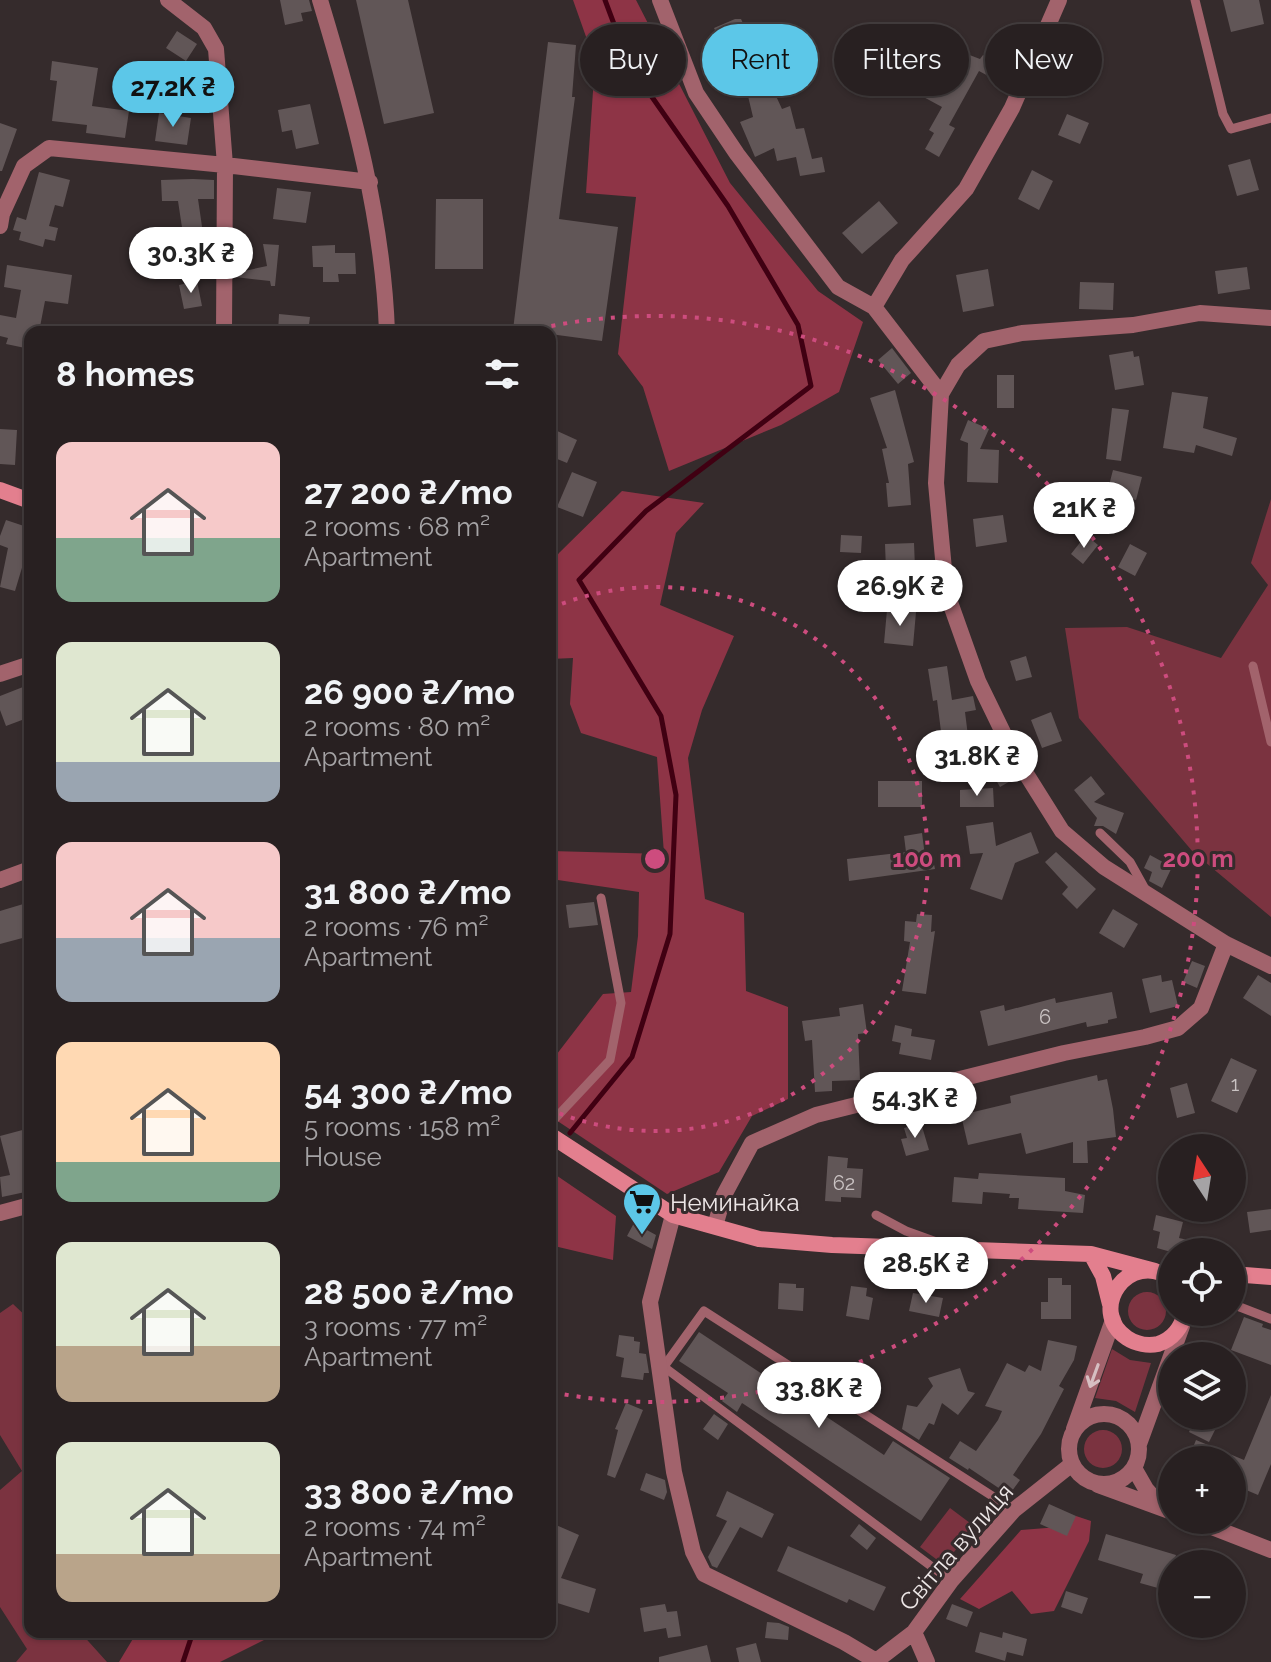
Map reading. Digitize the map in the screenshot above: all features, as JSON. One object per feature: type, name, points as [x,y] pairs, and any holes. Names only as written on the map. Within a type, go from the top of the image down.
[{"type":"main road","points":[[0,490],[24,499]]},
{"type":"main road","points":[[556,1139],[673,1215],[759,1239],[832,1245],[1091,1254],[1158,1272]]},
{"type":"main road","points":[[1091,1254],[1103,1276],[1119,1332],[1142,1345],[1155,1345],[1167,1340],[1180,1326]]},
{"type":"main road","points":[[1112,1314],[1114,1291],[1124,1279],[1138,1272],[1158,1273]]},
{"type":"main road","points":[[1246,1275],[1271,1277]]},
{"type":"street","points":[[168,0],[204,28],[216,49],[225,165],[224,326]]},
{"type":"street","points":[[320,0],[370,182],[385,276],[387,326]]},
{"type":"street","points":[[660,0],[696,93],[737,154],[838,287],[874,307],[941,394]]},
{"type":"street","points":[[874,307],[902,260],[966,189],[1012,108],[1059,0]]},
{"type":"street","points":[[0,226],[2,214],[24,166],[49,148],[370,182]]},
{"type":"street","points":[[1271,318],[1200,313],[1133,325],[1022,333],[984,341],[958,365],[941,394],[936,483],[946,591],[978,681],[1013,753],[1062,831],[1104,867],[1226,944],[1271,966]]},
{"type":"street","points":[[0,674],[24,666]]},
{"type":"street","points":[[0,880],[24,871]]},
{"type":"street","points":[[715,1226],[724,1195],[752,1143],[816,1115],[1178,1028],[1201,1008],[1226,944]]},
{"type":"street","points":[[0,1213],[24,1207]]},
{"type":"street","points":[[673,1215],[650,1302],[674,1472],[693,1552],[704,1574],[844,1642],[875,1662],[891,1662]]},
{"type":"street","points":[[1112,1314],[1069,1453],[1072,1464],[1089,1482],[1158,1506]]},
{"type":"street","points":[[1089,1482],[1114,1483],[1134,1468],[1139,1444],[1181,1326]]},
{"type":"street","points":[[1074,1430],[1082,1421],[1105,1414],[1128,1423],[1139,1444]]},
{"type":"street","name":"Світла вулиця","points":[[875,1662],[914,1632],[951,1581],[1014,1510],[1072,1464]]},
{"type":"street","points":[[1134,1468],[1146,1489],[1158,1500]]},
{"type":"street","points":[[1230,1534],[1271,1550]]},
{"type":"street","points":[[914,1632],[927,1662]]},
{"type":"lane","points":[[1195,0],[1223,114],[1231,129],[1271,118]]},
{"type":"lane","points":[[1253,666],[1271,742]]},
{"type":"lane","points":[[1100,833],[1130,862],[1147,893]]},
{"type":"lane","points":[[556,1118],[610,1060],[621,1003],[601,898]]},
{"type":"lane","points":[[876,1215],[906,1231],[950,1247]]},
{"type":"lane","points":[[1246,1309],[1271,1319]]},
{"type":"lane","points":[[951,1581],[662,1370],[704,1311],[1014,1510]]},
{"type":"shaded area","points":[[573,0],[636,0],[648,24],[582,24]]},
{"type":"shaded area","points":[[593,96],[685,96],[730,183],[818,291],[863,322],[839,392],[781,425],[669,471],[643,387],[618,354],[636,197],[586,193]]},
{"type":"shaded area","points":[[622,491],[704,503],[676,533],[660,605],[734,636],[702,710],[688,758],[705,899],[744,913],[746,991],[788,1007],[788,1099],[752,1116],[719,1172],[667,1194],[556,1120],[556,1055],[603,994],[631,992],[638,936],[639,892],[556,880],[556,851],[664,854],[657,757],[581,733],[570,704],[573,658],[556,659],[556,557]]},
{"type":"shaded area","points":[[1271,499],[1271,917],[1193,852],[1079,718],[1065,628],[1127,627],[1221,658],[1268,585],[1251,563]]},
{"type":"shaded area","points":[[556,1175],[616,1216],[613,1260],[556,1246]]},
{"type":"shaded area","points":[[1140,1293],[1154,1293],[1158,1296],[1158,1326],[1154,1329],[1140,1329],[1129,1318],[1129,1304]]},
{"type":"shaded area","points":[[13,1304],[24,1314],[24,1638],[85,1638],[107,1662],[16,1662],[27,1649],[0,1607],[0,1490],[22,1471],[0,1435],[0,1313]]},
{"type":"shaded area","points":[[1112,1349],[1130,1360],[1151,1363],[1135,1412],[1116,1401],[1095,1398]]},
{"type":"shaded area","points":[[1103,1430],[1117,1435],[1122,1449],[1117,1463],[1103,1468],[1089,1463],[1084,1449],[1089,1435]]},
{"type":"shaded area","points":[[950,1508],[974,1526],[944,1565],[920,1547]]},
{"type":"shaded area","points":[[1076,1516],[1091,1521],[1089,1541],[1054,1611],[1031,1614],[1012,1591],[979,1609],[960,1599],[1021,1530],[1059,1527]]},
{"type":"shaded area","points":[[133,1638],[265,1638],[220,1662],[119,1662]]},
{"type":"building","points":[[280,0],[309,0],[312,11],[301,13],[303,21],[285,25]]},
{"type":"building","points":[[356,0],[408,0],[434,113],[384,124]]},
{"type":"building","points":[[1223,0],[1259,0],[1264,24],[1231,32]]},
{"type":"building","points":[[741,19],[743,24],[723,24]]},
{"type":"building","points":[[177,31],[197,44],[186,61],[166,48]]},
{"type":"building","points":[[548,42],[576,45],[572,97],[575,97],[559,219],[618,227],[602,341],[556,335],[556,326],[513,326]]},
{"type":"building","points":[[969,55],[980,59],[985,56],[985,74],[979,71],[969,89]]},
{"type":"building","points":[[52,61],[98,68],[92,106],[129,111],[125,138],[86,133],[87,125],[52,121],[57,81],[50,80]]},
{"type":"building","points":[[748,96],[776,96],[782,109],[790,106],[796,129],[804,128],[812,159],[822,157],[825,172],[800,176],[796,157],[777,161],[774,148],[755,157],[740,122],[753,117]]},
{"type":"building","points":[[922,96],[965,96],[949,125],[955,128],[939,157],[925,149],[934,133],[929,130],[942,107]]},
{"type":"building","points":[[310,104],[319,144],[296,149],[292,130],[282,132],[278,110]]},
{"type":"building","points":[[159,113],[191,118],[187,145],[155,141]]},
{"type":"building","points":[[1067,114],[1089,123],[1080,144],[1058,135]]},
{"type":"building","points":[[0,123],[17,129],[2,171],[0,171]]},
{"type":"building","points":[[1250,159],[1259,190],[1237,196],[1228,165]]},
{"type":"building","points":[[1032,170],[1053,181],[1039,210],[1018,199]]},
{"type":"building","points":[[39,172],[70,180],[63,207],[55,205],[49,226],[58,228],[55,241],[45,239],[43,247],[19,240],[21,232],[13,230],[17,217],[26,220]]},
{"type":"building","points":[[161,180],[214,180],[214,199],[198,199],[206,254],[169,259],[165,236],[183,234],[178,201],[162,201]]},
{"type":"building","points":[[277,188],[311,192],[306,223],[273,219]]},
{"type":"building","points":[[436,199],[483,199],[483,269],[435,269]]},
{"type":"building","points":[[879,201],[898,223],[862,254],[842,233]]},
{"type":"building","points":[[263,244],[279,245],[275,286],[271,286],[270,281],[235,277],[235,273],[267,266]]},
{"type":"building","points":[[335,245],[335,253],[355,253],[356,274],[338,274],[339,282],[323,282],[323,267],[313,267],[312,246]]},
{"type":"building","points":[[7,265],[72,275],[68,304],[45,301],[40,326],[24,326],[24,348],[6,344],[8,338],[0,336],[0,315],[16,318],[21,290],[4,287]]},
{"type":"building","points":[[1247,267],[1250,289],[1218,294],[1215,271]]},
{"type":"building","points":[[988,269],[994,306],[963,312],[956,275]]},
{"type":"building","points":[[197,281],[202,306],[184,309],[179,285]]},
{"type":"building","points":[[1080,282],[1114,283],[1113,310],[1079,309]]},
{"type":"building","points":[[279,314],[310,317],[309,326],[278,326]]},
{"type":"building","points":[[892,348],[911,373],[898,384],[878,360]]},
{"type":"building","points":[[1133,351],[1134,357],[1139,356],[1144,385],[1115,390],[1109,355]]},
{"type":"building","points":[[997,375],[1014,375],[1014,408],[997,408]]},
{"type":"building","points":[[895,390],[914,462],[908,464],[911,505],[888,507],[886,483],[889,483],[882,449],[887,448],[870,398]]},
{"type":"building","points":[[1172,392],[1208,397],[1203,428],[1237,438],[1232,456],[1196,445],[1194,453],[1163,448]]},
{"type":"building","points":[[1112,408],[1129,410],[1121,461],[1106,459]]},
{"type":"building","points":[[968,420],[989,429],[980,449],[999,450],[998,483],[967,482],[968,443],[960,440]]},
{"type":"building","points":[[0,429],[17,430],[15,465],[0,464]]},
{"type":"building","points":[[556,430],[577,440],[567,463],[556,458]]},
{"type":"building","points":[[1113,470],[1142,477],[1136,500],[1107,493]]},
{"type":"building","points":[[572,472],[597,482],[583,517],[557,507]]},
{"type":"building","points":[[1003,515],[1007,542],[976,547],[973,519]]},
{"type":"building","points":[[6,520],[24,526],[24,561],[15,591],[0,587],[8,548],[0,545]]},
{"type":"building","points":[[841,535],[862,536],[861,553],[840,552]]},
{"type":"building","points":[[1086,535],[1098,545],[1083,564],[1071,554]]},
{"type":"building","points":[[914,543],[915,568],[886,570],[885,544]]},
{"type":"building","points":[[1130,544],[1147,553],[1135,576],[1118,567]]},
{"type":"building","points":[[887,610],[916,612],[913,646],[884,643]]},
{"type":"building","points":[[1026,656],[1032,677],[1016,681],[1010,661]]},
{"type":"building","points":[[947,666],[952,700],[973,696],[976,710],[965,712],[970,752],[944,755],[937,700],[933,701],[928,669]]},
{"type":"building","points":[[23,687],[24,719],[6,726],[0,710],[0,696]]},
{"type":"building","points":[[1051,712],[1062,741],[1042,748],[1031,720]]},
{"type":"building","points":[[1004,760],[1014,779],[1000,787],[989,768]]},
{"type":"building","points":[[1091,776],[1105,794],[1094,802],[1124,813],[1116,834],[1103,826],[1094,826],[1097,818],[1074,790]]},
{"type":"building","points":[[878,781],[922,781],[922,807],[878,807]]},
{"type":"building","points":[[993,788],[994,807],[960,807],[960,790]]},
{"type":"building","points":[[993,822],[996,846],[1031,832],[1039,853],[1015,863],[1002,900],[970,889],[983,853],[970,854],[966,826]]},
{"type":"building","points":[[922,833],[925,856],[932,855],[935,869],[849,881],[847,859],[906,852],[904,836]]},
{"type":"building","points":[[1056,852],[1096,889],[1077,909],[1062,894],[1068,887],[1045,862]]},
{"type":"building","points":[[1150,855],[1172,867],[1162,888],[1149,881],[1152,872],[1144,868]]},
{"type":"building","points":[[594,902],[598,925],[569,928],[566,905]]},
{"type":"building","points":[[24,904],[24,938],[0,944],[0,911]]},
{"type":"building","points":[[1113,909],[1138,924],[1124,948],[1099,933]]},
{"type":"building","points":[[917,914],[932,915],[931,932],[935,931],[926,994],[902,991],[910,942],[904,941],[905,921],[916,922]]},
{"type":"building","points":[[1192,961],[1205,966],[1197,988],[1183,982]]},
{"type":"building","points":[[1161,975],[1162,982],[1172,980],[1178,1006],[1150,1013],[1142,979]]},
{"type":"building","points":[[1258,975],[1271,983],[1271,1016],[1243,998]]},
{"type":"building","points":[[1112,992],[1117,1018],[1108,1020],[1108,1023],[1087,1027],[1086,1022],[988,1046],[980,1011],[1004,1005],[1005,1011],[1055,998],[1056,1003]]},
{"type":"building","points":[[863,1004],[867,1033],[858,1034],[860,1080],[832,1081],[832,1091],[815,1092],[812,1040],[805,1041],[802,1021],[840,1016],[839,1008]]},
{"type":"building","points":[[895,1025],[912,1029],[911,1036],[935,1040],[931,1060],[899,1054],[901,1043],[892,1041]]},
{"type":"building","points":[[1231,1058],[1257,1070],[1237,1113],[1211,1101]]},
{"type":"building","points":[[1097,1075],[1098,1081],[1107,1079],[1116,1137],[1087,1141],[1088,1163],[1073,1163],[1073,1142],[1026,1154],[1021,1133],[968,1145],[961,1115],[1011,1103],[1010,1096]]},
{"type":"building","points":[[1187,1083],[1195,1113],[1177,1118],[1170,1088]]},
{"type":"building","points":[[921,1123],[929,1150],[906,1156],[901,1139],[907,1138],[904,1128]]},
{"type":"building","points":[[24,1130],[24,1192],[2,1197],[0,1177],[10,1175],[0,1136]]},
{"type":"building","points":[[828,1156],[848,1158],[847,1168],[863,1169],[861,1198],[841,1197],[841,1202],[825,1201]]},
{"type":"building","points":[[979,1173],[1065,1178],[1065,1191],[1085,1195],[1083,1213],[1018,1209],[1019,1198],[1009,1198],[1010,1194],[983,1192],[982,1204],[952,1202],[954,1177],[978,1179]]},
{"type":"building","points":[[1271,1209],[1271,1230],[1250,1233],[1247,1212]]},
{"type":"building","points":[[1156,1215],[1158,1222],[1183,1222],[1179,1238],[1159,1238],[1160,1232],[1153,1230]]},
{"type":"building","points":[[634,1223],[656,1235],[652,1249],[627,1236]]},
{"type":"building","points":[[1048,1278],[1062,1278],[1062,1285],[1071,1285],[1071,1319],[1041,1319],[1041,1302],[1048,1302]]},
{"type":"building","points":[[779,1283],[804,1288],[803,1311],[778,1309]]},
{"type":"building","points":[[851,1286],[867,1288],[866,1296],[873,1298],[869,1320],[846,1316]]},
{"type":"building","points":[[913,1293],[943,1298],[939,1317],[909,1311]]},
{"type":"building","points":[[1246,1318],[1263,1324],[1262,1327],[1271,1330],[1271,1365],[1246,1356],[1246,1342],[1234,1342],[1240,1326],[1246,1326]]},
{"type":"building","points":[[699,1332],[884,1455],[893,1441],[950,1478],[921,1521],[742,1403],[737,1412],[722,1401],[728,1393],[679,1361]]},
{"type":"building","points":[[619,1335],[634,1337],[634,1341],[640,1342],[639,1353],[646,1354],[649,1373],[644,1373],[643,1380],[621,1377],[624,1358],[616,1356]]},
{"type":"building","points":[[1048,1340],[1077,1346],[1074,1360],[1059,1386],[1064,1389],[1041,1434],[1013,1475],[1020,1480],[1009,1495],[949,1458],[960,1441],[976,1451],[998,1420],[1002,1411],[985,1406],[1007,1363],[1025,1372],[1029,1365],[1041,1371]]},
{"type":"building","points":[[960,1368],[968,1391],[975,1393],[958,1415],[942,1403],[934,1425],[929,1423],[919,1440],[902,1429],[907,1405],[917,1407],[933,1386],[928,1378]]},
{"type":"building","points":[[1271,1395],[1271,1464],[1258,1495],[1246,1490],[1246,1455]]},
{"type":"building","points":[[626,1403],[643,1410],[615,1478],[607,1475],[618,1430],[615,1429]]},
{"type":"building","points":[[714,1414],[728,1424],[718,1440],[703,1429]]},
{"type":"building","points":[[1190,1430],[1215,1430],[1209,1442]]},
{"type":"building","points":[[1196,1440],[1210,1446],[1194,1446]]},
{"type":"building","points":[[646,1473],[665,1480],[667,1492],[664,1500],[640,1490]]},
{"type":"building","points":[[727,1491],[774,1514],[762,1538],[740,1527],[717,1568],[712,1566],[708,1557],[727,1521],[716,1516]]},
{"type":"building","points":[[1049,1504],[1076,1516],[1067,1536],[1040,1524]]},
{"type":"building","points":[[859,1524],[876,1538],[867,1550],[850,1536]]},
{"type":"building","points":[[556,1525],[579,1535],[561,1578],[596,1589],[589,1613],[556,1603]]},
{"type":"building","points":[[1106,1534],[1159,1550],[1158,1588],[1140,1583],[1143,1574],[1098,1560]]},
{"type":"building","points":[[788,1546],[886,1587],[874,1611],[849,1599],[847,1603],[777,1571]]},
{"type":"building","points":[[1066,1591],[1088,1598],[1082,1614],[1061,1607]]},
{"type":"building","points":[[665,1604],[667,1612],[677,1611],[681,1636],[668,1638],[666,1628],[644,1632],[640,1608]]},
{"type":"building","points":[[952,1604],[973,1612],[967,1627],[946,1619]]},
{"type":"building","points":[[767,1622],[789,1627],[788,1640],[765,1638]]},
{"type":"building","points":[[980,1632],[1002,1638],[1003,1632],[1027,1639],[1023,1656],[1007,1652],[1005,1661],[975,1652]]},
{"type":"building","points":[[756,1643],[761,1662],[739,1662],[736,1648]]},
{"type":"building","points":[[707,1645],[711,1662],[659,1662],[659,1657]]},
{"type":"waterway","points":[[570,1133],[632,1057],[670,934],[676,795],[661,716],[579,580],[646,511],[811,386],[798,325],[728,206],[629,64],[605,0]]},
{"type":"waterway","points":[[183,1662],[191,1638]]},
{"type":"place","name":"Неминайка","points":[[642,1236]]}]
